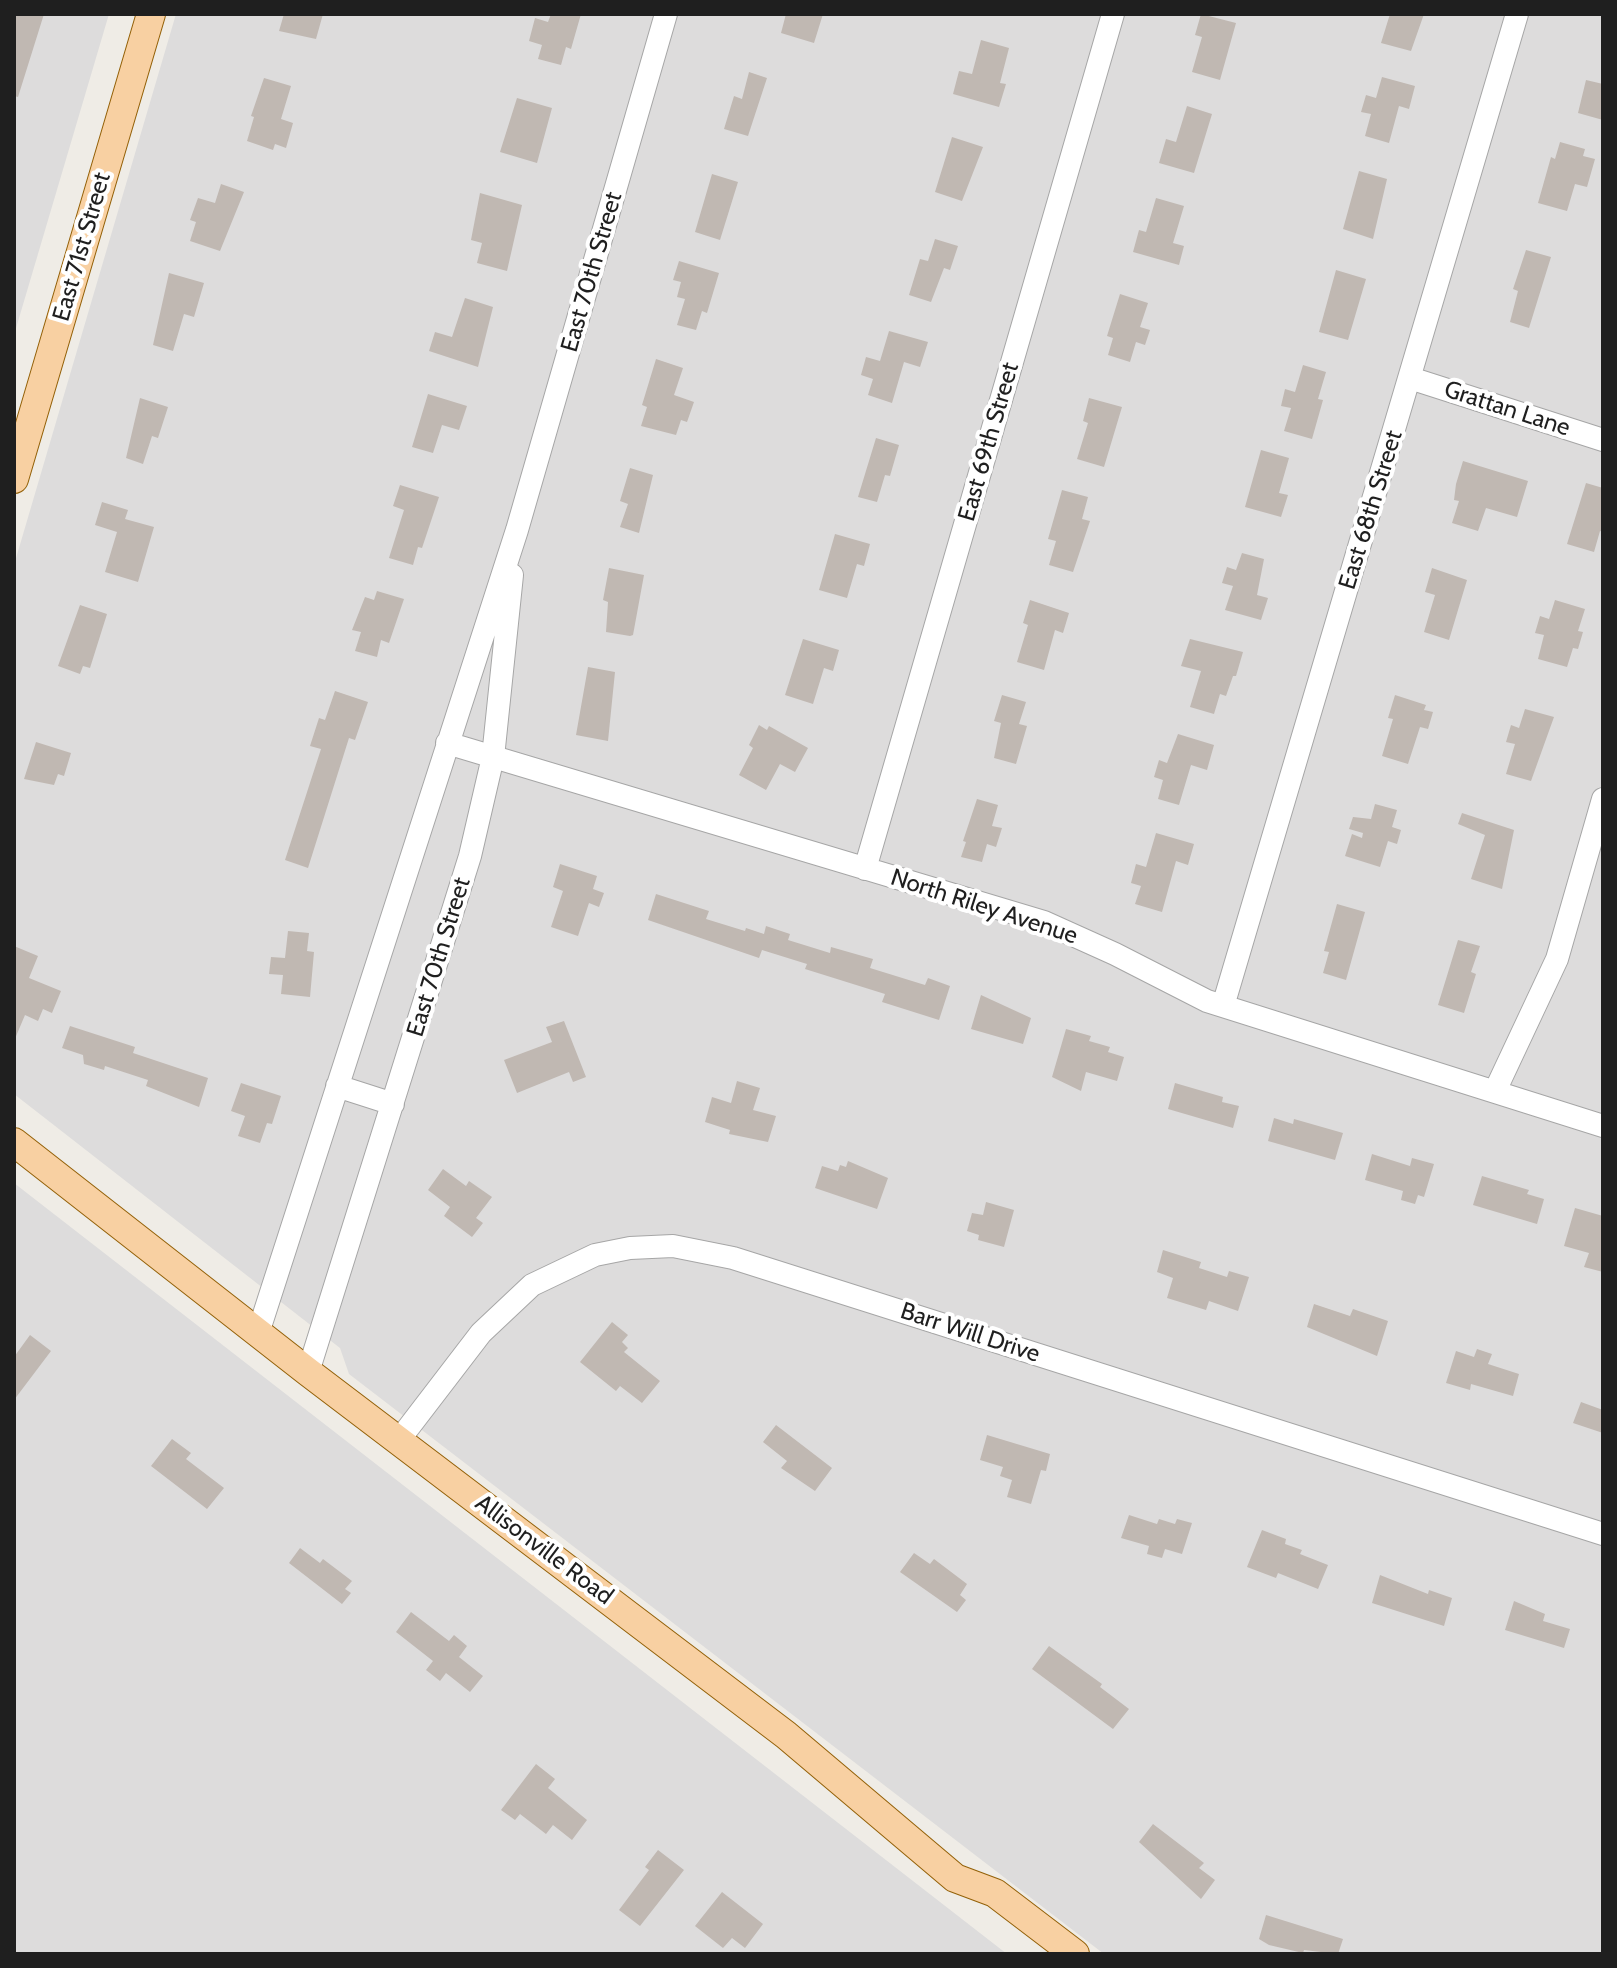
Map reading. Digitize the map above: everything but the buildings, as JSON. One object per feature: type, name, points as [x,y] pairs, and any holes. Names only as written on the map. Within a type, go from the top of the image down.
[{"type":"main road","name":"East 71st Street","points":[[14,479],[151,14]]},
{"type":"main road","name":"Allisonville Road","points":[[14,1142],[308,1372],[786,1735],[955,1878],[995,1893],[1075,1954]]},
{"type":"street","name":"East 70th Street","points":[[258,1333],[517,530],[666,14]]},
{"type":"street","name":"East 69th Street","points":[[865,869],[1113,14]]},
{"type":"street","name":"East 68th Street","points":[[1223,1006],[1517,14]]},
{"type":"street","name":"Grattan Lane","points":[[1410,378],[1603,440]]},
{"type":"street","name":"East 70th Street","points":[[308,1372],[461,888],[493,757],[517,530]]},
{"type":"street","name":"North Riley Avenue","points":[[447,743],[1044,922],[1115,954],[1183,991],[1223,1006],[1603,1126]]},
{"type":"street","points":[[1495,1091],[1557,959],[1603,799]]},
{"type":"street","points":[[337,1086],[393,1104]]},
{"type":"street","name":"Barr Will Drive","points":[[399,1440],[481,1333],[532,1285],[595,1255],[647,1246],[673,1246],[733,1258],[1603,1534]]},
{"type":"shaded area","points":[[14,14],[109,14],[14,335]]},
{"type":"shaded area","points":[[176,14],[1603,14],[1603,1954],[1104,1954],[349,1374],[340,1348],[14,1094],[14,565]]},
{"type":"shaded area","points":[[14,1183],[1007,1954],[14,1954]]}]
